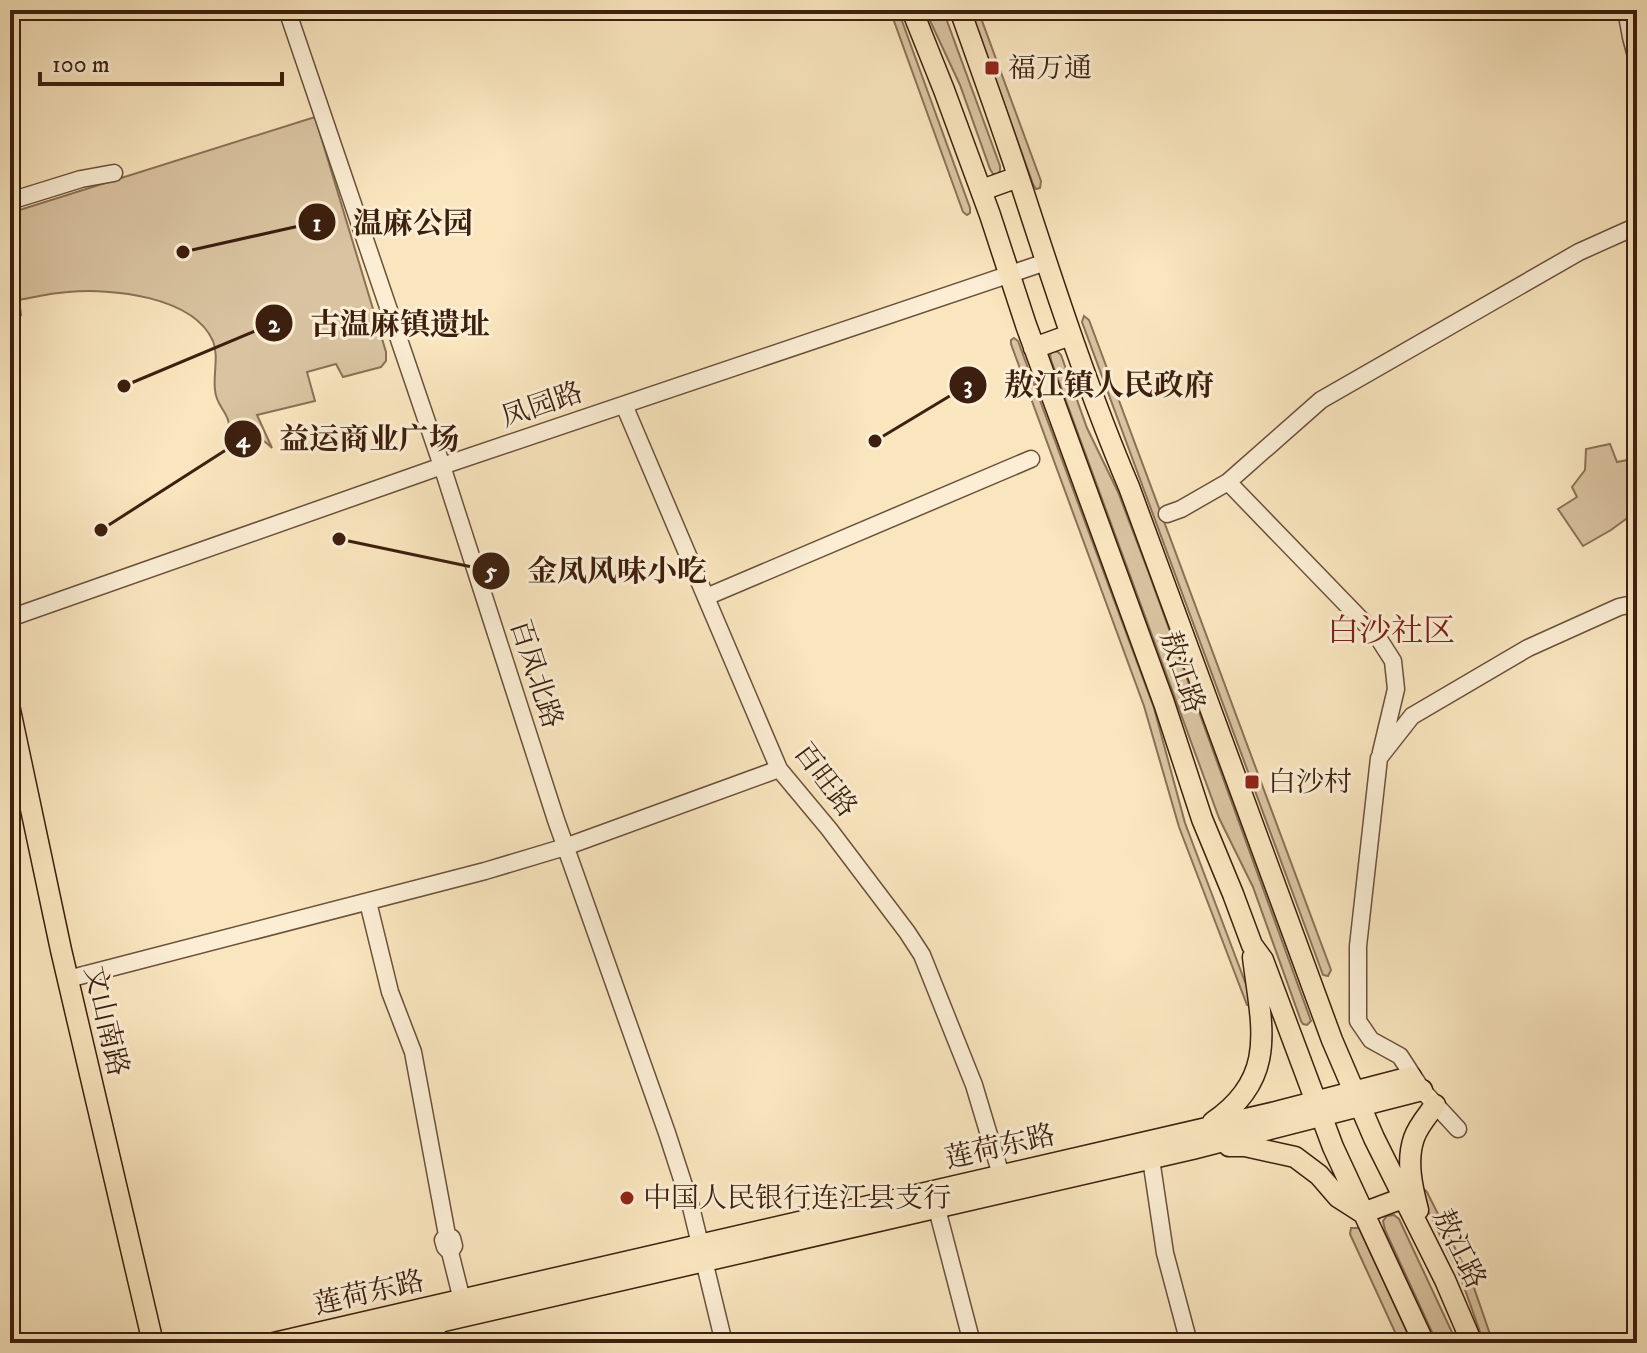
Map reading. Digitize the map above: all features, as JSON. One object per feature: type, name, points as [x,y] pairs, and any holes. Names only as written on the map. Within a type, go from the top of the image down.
[{"type":"main road","name":"敖江路","points":[[912,10],[982,190],[1034,348],[1164,703],[1202,819],[1252,945],[1263,960],[1333,1147],[1424,1343]]},
{"type":"main road","name":"敖江路","points":[[960,10],[1070,335],[1332,1040],[1472,1343]]},
{"type":"main road","points":[[982,190],[1018,177]]},
{"type":"main road","points":[[1034,348],[1070,335]]},
{"type":"main road","name":"文山南路","points":[[10,710],[68,979],[153,1343]]},
{"type":"main road","points":[[1190,1141],[1232,1109],[1246,1093],[1256,1074],[1262,1033],[1252,945]]},
{"type":"main road","points":[[1423,1090],[1410,1163],[1424,1237]]},
{"type":"main road","name":"莲荷东路","points":[[348,1343],[437,1333],[702,1254],[1001,1175],[1190,1141],[1357,1099],[1423,1090]]},
{"type":"main road","points":[[1190,1141],[1245,1146],[1295,1157],[1319,1175],[1338,1197],[1363,1213],[1403,1198]]},
{"type":"main road","name":"莲荷东路","points":[[274,1343],[462,1300],[937,1209],[1151,1159],[1190,1141]]},
{"type":"street","name":"百凤北路","points":[[287,10],[442,466],[565,847],[667,1133],[691,1207],[724,1343]]},
{"type":"street","points":[[1626,10],[1637,60]]},
{"type":"street","points":[[10,201],[81,179],[114,173]]},
{"type":"street","points":[[1167,514],[1228,482],[1321,400],[1579,252],[1637,226]]},
{"type":"street","name":"凤园路","points":[[10,618],[442,466],[1046,262]]},
{"type":"street","name":"百旺路","points":[[624,405],[779,769],[838,840],[922,955],[974,1085],[1001,1175]]},
{"type":"street","points":[[706,597],[1031,459]]},
{"type":"street","points":[[1228,482],[1377,636],[1393,661],[1396,689],[1379,758],[1358,946],[1358,1021],[1371,1040],[1400,1056],[1423,1090],[1458,1129]]},
{"type":"street","points":[[1379,758],[1412,716],[1528,648],[1619,607],[1637,603]]},
{"type":"street","points":[[68,979],[485,871],[565,847],[779,769]]},
{"type":"street","points":[[368,902],[390,992],[413,1052],[447,1235],[443,1240],[450,1252],[462,1300]]},
{"type":"street","points":[[1151,1159],[1165,1253],[1189,1343]]},
{"type":"street","points":[[937,1209],[972,1343]]},
{"type":"shaded area","points":[[890,10],[898,10],[970,208],[967,215],[963,212]]},
{"type":"shaded area","points":[[925,10],[943,10],[1000,166],[997,174],[990,169],[960,85]]},
{"type":"shaded area","points":[[970,10],[978,10],[1041,181],[1040,188],[1036,189],[1033,184]]},
{"type":"shaded area","points":[[315,117],[386,352],[386,361],[381,367],[343,377],[336,364],[307,372],[315,401],[257,415],[272,448],[252,435],[228,436],[229,422],[216,397],[213,341],[203,326],[170,305],[128,294],[86,291],[55,293],[19,300],[21,315],[10,317],[10,213]]},
{"type":"shaded area","points":[[1084,316],[1089,320],[1331,970],[1328,976],[1323,975],[1082,322]]},
{"type":"shaded area","points":[[1014,338],[1018,341],[1154,708],[1185,823],[1253,1003],[1251,1006],[1247,1005],[1179,827],[1144,706],[1011,344]]},
{"type":"shaded area","points":[[1053,351],[1061,355],[1087,428],[1118,492],[1148,571],[1311,1021],[1307,1025],[1301,1021],[1253,887],[1219,818],[1051,360]]},
{"type":"shaded area","points":[[1610,444],[1617,462],[1637,458],[1637,511],[1583,546],[1558,509],[1577,497],[1572,487],[1585,470],[1586,449]]},
{"type":"shaded area","points":[[1423,1188],[1472,1282],[1493,1343],[1484,1343],[1459,1273],[1420,1195]]},
{"type":"shaded area","points":[[1394,1215],[1399,1219],[1457,1343],[1437,1343],[1385,1230],[1383,1221],[1387,1216]]},
{"type":"shaded area","points":[[1351,1228],[1359,1228],[1412,1343],[1400,1343],[1350,1234]]},
{"type":"place","name":"福万通","points":[[992,68]]},
{"type":"place","name":"温麻公园","points":[[183,252]]},
{"type":"place","name":"古温麻镇遗址","points":[[124,386]]},
{"type":"place","name":"敖江镇人民政府","points":[[875,441]]},
{"type":"place","name":"益运商业广场","points":[[101,530]]},
{"type":"place","name":"金凤风味小吃","points":[[339,539]]},
{"type":"place","name":"白沙村","points":[[1252,782]]},
{"type":"place","name":"中国人民银行连江县支行","points":[[627,1198]]},
{"type":"district","name":"白沙社区","points":[[1391,632]]}]
